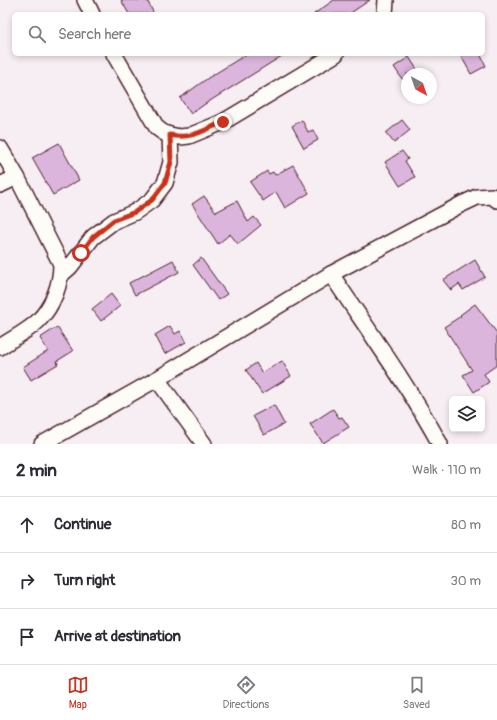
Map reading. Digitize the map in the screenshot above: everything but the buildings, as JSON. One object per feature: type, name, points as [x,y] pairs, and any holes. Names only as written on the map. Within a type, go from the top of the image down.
[{"type":"street","points":[[85,0],[91,12]]},
{"type":"street","points":[[385,12],[386,0]]},
{"type":"street","points":[[115,56],[157,128],[164,133],[180,137],[189,136],[223,122],[333,56]]},
{"type":"street","points":[[61,276],[70,268],[93,237],[114,220],[135,212],[152,200],[165,183],[171,162],[170,135]]},
{"type":"street","points":[[0,148],[17,177],[61,264],[61,276],[54,297],[47,311],[38,322],[0,347]]},
{"type":"street","points":[[0,185],[17,177]]},
{"type":"street","points":[[42,444],[157,379],[331,274],[477,197],[492,196],[497,200]]},
{"type":"street","points":[[331,274],[417,404],[440,444]]},
{"type":"street","points":[[157,379],[204,444]]},
{"type":"route","points":[[81,253],[93,237],[114,220],[135,212],[152,200],[165,183],[171,162],[170,135],[180,137],[189,136],[223,122]]}]
